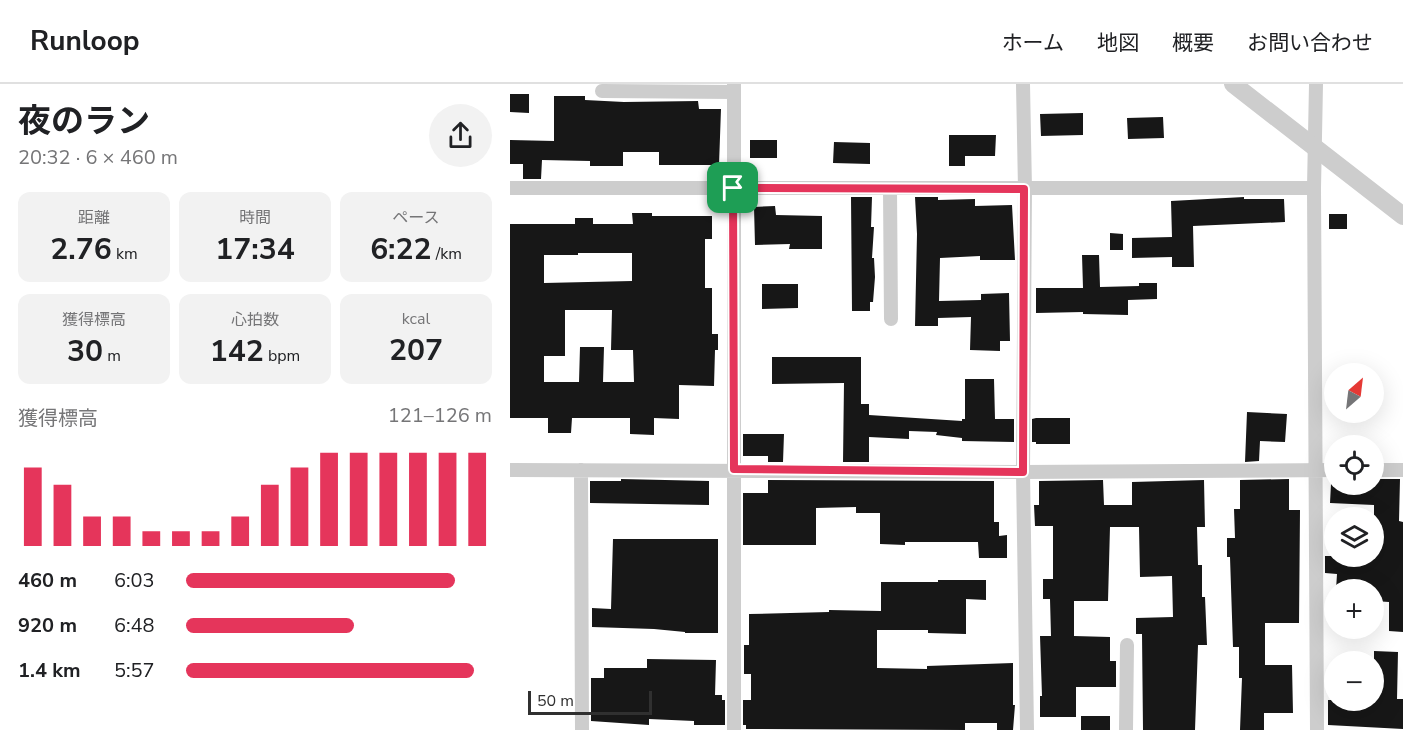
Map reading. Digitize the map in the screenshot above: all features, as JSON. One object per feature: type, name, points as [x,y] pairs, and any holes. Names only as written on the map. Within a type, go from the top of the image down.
[{"type":"street","points":[[1023,84],[1023,472],[1027,730]]},
{"type":"street","points":[[1233,84],[1403,216]]},
{"type":"street","points":[[1316,84],[1314,188],[1317,730]]},
{"type":"street","points":[[602,91],[734,88],[734,730]]},
{"type":"street","points":[[510,188],[1314,188]]},
{"type":"street","points":[[890,189],[891,320]]},
{"type":"street","points":[[510,470],[734,469],[1023,472],[1324,469]]},
{"type":"street","points":[[581,470],[582,730]]},
{"type":"street","points":[[1384,470],[1403,470]]},
{"type":"street","points":[[1126,730],[1127,645]]},
{"type":"building","points":[[510,94],[529,94],[529,113],[510,112]]},
{"type":"building","points":[[554,96],[585,96],[585,100],[624,102],[698,101],[699,109],[721,109],[719,165],[659,165],[659,152],[623,152],[623,166],[590,166],[590,161],[542,160],[541,179],[523,179],[523,164],[510,164],[510,140],[554,141]]},
{"type":"building","points":[[1083,113],[1083,135],[1041,136],[1040,114]]},
{"type":"building","points":[[1163,117],[1164,138],[1128,139],[1127,118]]},
{"type":"building","points":[[949,135],[996,135],[995,156],[965,156],[965,166],[949,166]]},
{"type":"building","points":[[750,140],[777,140],[777,158],[750,158]]},
{"type":"building","points":[[834,142],[870,143],[870,164],[833,163]]},
{"type":"building","points":[[851,197],[872,197],[871,227],[874,227],[872,258],[874,258],[875,277],[870,311],[852,311]]},
{"type":"building","points":[[915,197],[938,197],[938,200],[975,199],[975,206],[1012,205],[1015,260],[980,260],[980,256],[940,258],[939,301],[981,300],[981,294],[1009,293],[1010,341],[1000,341],[1000,351],[970,350],[971,317],[938,318],[938,326],[915,326],[917,234]]},
{"type":"building","points":[[1244,197],[1244,199],[1284,199],[1285,222],[1193,226],[1194,267],[1172,267],[1172,257],[1132,258],[1132,238],[1172,237],[1171,201]]},
{"type":"building","points":[[775,206],[776,215],[822,216],[822,249],[789,249],[790,244],[755,245],[754,207]]},
{"type":"building","points":[[632,213],[652,213],[652,216],[712,216],[712,239],[705,239],[705,288],[712,288],[712,334],[718,334],[714,386],[679,385],[679,419],[654,418],[654,435],[630,434],[630,418],[572,418],[571,433],[548,433],[548,418],[510,418],[510,224],[575,224],[575,218],[593,218],[593,224],[633,224]],"holes":[[[578,253],[632,253],[632,281],[544,283],[544,255],[578,255]],[[565,310],[612,310],[611,350],[633,350],[634,382],[603,382],[604,347],[580,347],[579,382],[544,382],[544,356],[565,356]]]},
{"type":"building","points":[[1329,214],[1347,214],[1347,229],[1329,229]]},
{"type":"building","points":[[1110,233],[1123,234],[1123,250],[1110,250]]},
{"type":"building","points":[[1082,255],[1099,255],[1100,287],[1157,283],[1157,299],[1128,300],[1128,315],[1083,314],[1083,312],[1036,313],[1036,288],[1083,288]]},
{"type":"building","points":[[762,284],[798,284],[798,308],[762,309]]},
{"type":"building","points":[[772,357],[861,357],[861,404],[869,404],[869,415],[962,421],[965,419],[965,379],[994,379],[995,419],[1014,419],[1014,442],[962,441],[962,438],[936,435],[937,432],[909,431],[909,439],[869,437],[869,462],[843,462],[844,383],[772,384]]},
{"type":"building","points":[[1247,412],[1287,414],[1285,442],[1260,441],[1259,461],[1245,462]]},
{"type":"building","points":[[1070,418],[1070,444],[1032,442],[1032,419]]},
{"type":"building","points":[[743,434],[784,434],[783,462],[768,462],[768,456],[743,456]]},
{"type":"building","points":[[621,479],[709,481],[709,505],[590,503],[590,481],[621,481]]},
{"type":"building","points":[[1289,479],[1289,510],[1300,510],[1299,623],[1265,623],[1265,665],[1292,665],[1293,713],[1264,713],[1264,730],[1240,730],[1242,678],[1239,678],[1239,647],[1233,647],[1230,557],[1227,557],[1227,538],[1235,538],[1234,509],[1240,509],[1240,480]]},
{"type":"building","points":[[1384,479],[1400,479],[1399,521],[1403,522],[1403,632],[1389,631],[1389,602],[1384,602],[1384,579],[1337,579],[1337,574],[1325,573],[1325,567],[1384,567],[1384,507],[1330,503],[1330,495],[1384,495]]},
{"type":"building","points":[[768,480],[994,481],[994,522],[999,522],[999,536],[1007,535],[1007,558],[979,558],[978,542],[880,544],[880,513],[856,513],[856,507],[816,508],[816,545],[743,545],[743,493],[768,493]]},
{"type":"building","points":[[1103,480],[1104,505],[1132,505],[1132,482],[1204,480],[1205,527],[1197,527],[1198,565],[1202,565],[1202,597],[1205,597],[1207,645],[1198,645],[1195,730],[1143,730],[1142,634],[1136,634],[1136,618],[1173,617],[1172,576],[1140,577],[1139,527],[1110,527],[1108,601],[1074,601],[1074,636],[1110,637],[1110,661],[1116,661],[1116,687],[1076,687],[1076,717],[1040,717],[1040,696],[1042,696],[1040,636],[1051,636],[1050,599],[1043,599],[1043,579],[1053,579],[1053,526],[1035,526],[1034,505],[1039,505],[1039,481]]},
{"type":"building","points":[[613,539],[718,539],[718,633],[592,627],[592,608],[611,609]]},
{"type":"building","points":[[938,580],[986,580],[986,600],[966,599],[966,634],[928,633],[928,630],[877,630],[877,668],[927,669],[927,666],[1013,663],[1013,705],[1015,705],[1013,730],[997,730],[997,723],[965,723],[965,730],[746,729],[746,725],[743,725],[743,700],[751,700],[751,674],[744,674],[744,645],[749,645],[749,614],[829,612],[829,610],[881,611],[881,582],[938,582]]},
{"type":"building","points":[[1384,651],[1398,652],[1397,699],[1403,699],[1403,729],[1328,725],[1328,711],[1384,711]]},
{"type":"building","points":[[647,659],[716,660],[715,695],[722,695],[722,700],[725,700],[725,725],[694,725],[694,721],[649,719],[649,725],[591,721],[591,678],[604,678],[604,668],[647,668]]},
{"type":"building","points":[[1081,716],[1110,716],[1110,730],[1081,730]]},
{"type":"route","points":[[733,188],[1024,189],[1023,472],[734,469],[733,188]]}]
